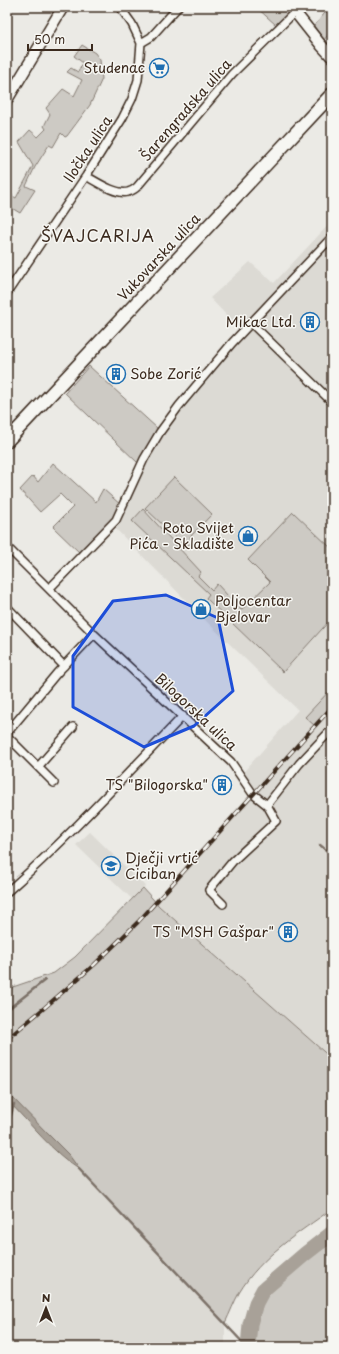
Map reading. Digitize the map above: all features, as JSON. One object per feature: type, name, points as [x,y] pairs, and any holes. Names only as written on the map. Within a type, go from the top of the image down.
[{"type":"main road","name":"Vukovarska ulica","points":[[7,441],[332,94]]},
{"type":"street","points":[[7,100],[62,7]]},
{"type":"street","name":"Iločka ulica","points":[[7,293],[86,176],[122,119],[132,99],[138,80],[141,43],[132,24],[120,7]]},
{"type":"street","points":[[141,43],[151,37],[178,7]]},
{"type":"street","points":[[293,10],[332,57]]},
{"type":"street","name":"Šarengradska ulica","points":[[86,176],[107,188],[118,191],[127,192],[137,187],[232,74],[293,10]]},
{"type":"street","points":[[50,588],[116,520],[141,464],[160,432],[183,401],[232,343],[332,237]]},
{"type":"street","points":[[251,323],[332,402]]},
{"type":"street","name":"Bilogorska ulica","points":[[7,547],[50,588],[94,634],[231,762],[254,794],[267,805],[276,821],[233,861],[209,890],[223,904]]},
{"type":"street","points":[[7,607],[64,666]]},
{"type":"street","points":[[7,733],[64,666],[94,634]]},
{"type":"street","points":[[7,892],[31,871],[87,816],[183,716]]},
{"type":"street","points":[[38,767],[73,726]]},
{"type":"street","points":[[267,805],[299,764],[332,730]]},
{"type":"street","points":[[7,736],[54,783]]},
{"type":"highlighted area","points":[[166,595],[218,618],[233,691],[194,726],[144,747],[73,707],[73,656],[113,601]]},
{"type":"shaded area","points":[[256,7],[286,7],[290,12],[276,25]]},
{"type":"shaded area","points":[[330,7],[332,7],[332,32],[331,31],[324,40],[314,26]]},
{"type":"shaded area","points":[[82,45],[95,53],[100,60],[102,79],[90,105],[67,136],[65,137],[61,133],[53,147],[49,145],[35,167],[26,186],[35,190],[20,213],[10,207],[7,214],[7,197],[9,199],[11,195],[16,198],[33,166],[19,142],[30,130],[38,137],[46,129],[44,126],[50,114],[46,108],[63,89],[74,96],[82,80],[67,72],[71,68],[78,72],[83,63],[74,56]]},
{"type":"shaded area","points":[[332,221],[332,1059],[156,903],[253,795],[240,776],[298,710],[209,624],[112,525],[160,432],[243,331],[210,298],[250,262],[274,283]]},
{"type":"shaded area","points":[[89,366],[158,429],[138,463],[65,393]]},
{"type":"shaded area","points":[[53,463],[96,502],[103,489],[122,506],[120,513],[82,555],[53,527],[73,507],[60,494],[40,512],[20,490],[33,476],[38,482]]},
{"type":"shaded area","points":[[174,477],[212,514],[190,537],[195,542],[189,545],[184,545],[145,508]]},
{"type":"shaded area","points":[[143,509],[201,572],[198,576],[212,590],[217,584],[241,610],[270,582],[248,560],[293,512],[332,549],[332,618],[283,672],[206,598],[209,594],[132,521]]},
{"type":"shaded area","points":[[332,688],[332,708],[315,726],[305,717]]},
{"type":"shaded area","name":"Dječji vrtić Ciciban","points":[[90,832],[145,886],[133,900],[76,845]]},
{"type":"shaded area","points":[[143,888],[159,906],[332,1059],[332,1209],[269,1256],[239,1293],[225,1323],[7,1093],[7,989],[54,973],[75,957]]},
{"type":"shaded area","points":[[7,1092],[69,1155],[80,1170],[60,1155],[7,1100]]},
{"type":"shaded area","points":[[7,1093],[225,1323],[225,1347],[7,1347]]},
{"type":"shaded area","points":[[332,1243],[332,1347],[248,1347],[250,1324],[256,1303],[263,1290],[275,1279]]},
{"type":"waterway","points":[[320,845],[332,855]]},
{"type":"waterway","points":[[7,1010],[45,980]]},
{"type":"waterway","points":[[7,1130],[14,1104]]},
{"type":"waterway","points":[[79,1169],[247,1347]]},
{"type":"waterway","points":[[248,1347],[250,1324],[256,1303],[263,1290],[332,1233]]},
{"type":"railway","points":[[7,1039],[94,965],[138,922],[332,707]]},
{"type":"place","name":"Studenac","points":[[159,68]]},
{"type":"place","name":"Mikac Ltd.","points":[[310,322]]},
{"type":"place","name":"Sobe Zorić","points":[[116,374]]},
{"type":"place","name":"Roto Svijet Pića - Skladište","points":[[248,536]]},
{"type":"place","name":"Poljocentar Bjelovar","points":[[201,609]]},
{"type":"place","name":"TS \"Bilogorska\"","points":[[222,785]]},
{"type":"place","name":"Dječji vrtić Ciciban","points":[[111,866]]},
{"type":"place","name":"TS \"MSH Gašpar\"","points":[[288,932]]},
{"type":"district","name":"ŠVAJCARIJA","points":[[98,236]]}]
